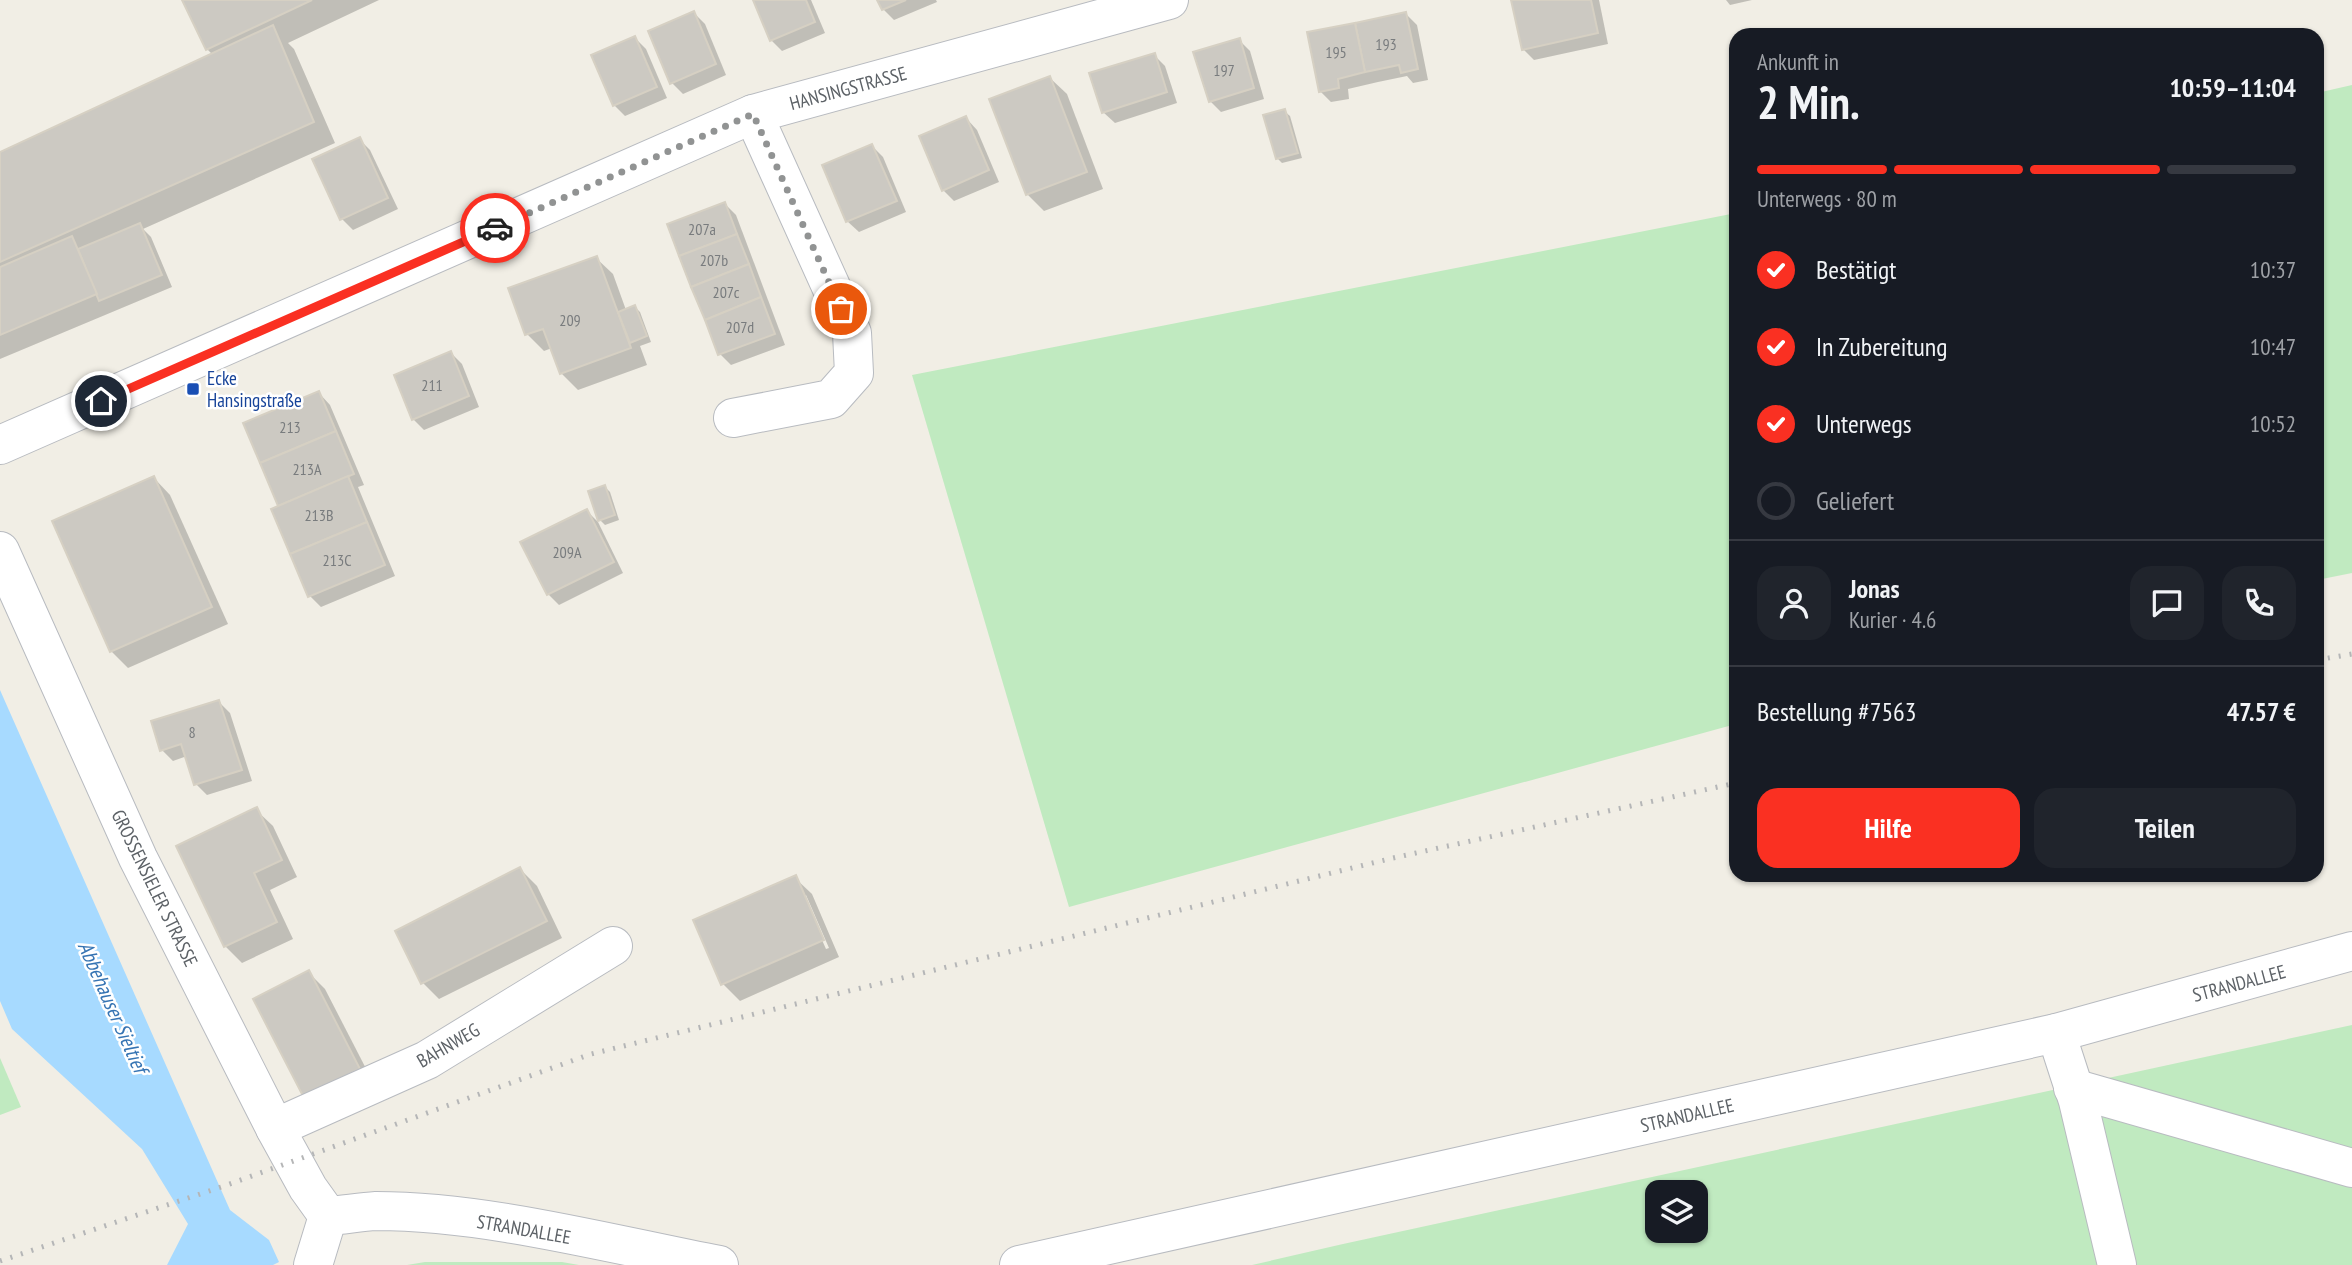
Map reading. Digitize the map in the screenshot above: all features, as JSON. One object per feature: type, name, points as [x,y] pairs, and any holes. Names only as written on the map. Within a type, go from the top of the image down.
[{"type":"street","name":"HANSINGSTRASSE","points":[[0,445],[753,114],[1169,0]]},
{"type":"street","points":[[733,418],[831,399],[854,373],[852,333],[753,114]]},
{"type":"street","name":"GROSSENSIELER STRASSE","points":[[0,551],[138,858],[275,1128],[307,1188],[328,1216]]},
{"type":"street","name":"BAHNWEG","points":[[275,1128],[427,1060],[613,946]]},
{"type":"street","name":"STRANDALLEE","points":[[1019,1265],[2056,1032],[2352,951]]},
{"type":"street","points":[[2056,1032],[2073,1088],[2117,1265]]},
{"type":"street","points":[[2073,1088],[2352,1168]]},
{"type":"street","name":"STRANDALLEE","points":[[328,1216],[374,1211],[505,1223],[719,1265]]},
{"type":"street","points":[[313,1265],[328,1216]]},
{"type":"green space","points":[[2352,85],[2352,573],[2324,579],[2324,91]]},
{"type":"green space","points":[[1729,214],[1729,726],[1069,907],[912,375]]},
{"type":"green space","points":[[2352,1025],[2352,1265],[1252,1265],[1343,1244]]},
{"type":"green space","points":[[0,1058],[21,1107],[0,1115]]},
{"type":"green space","points":[[425,1262],[562,1262],[579,1265],[407,1265]]},
{"type":"water","name":"Abbehauser Sieltief","points":[[0,690],[230,1210],[269,1240],[279,1262],[273,1265],[167,1265],[188,1224],[142,1149],[12,1029],[0,1001]]},
{"type":"building","points":[[182,0],[312,0],[206,50]]},
{"type":"building","points":[[753,0],[806,0],[815,22],[770,41]]},
{"type":"building","points":[[877,0],[906,0],[882,10]]},
{"type":"building","points":[[1511,0],[1591,0],[1598,33],[1522,50]]},
{"type":"building","points":[[694,11],[716,64],[670,84],[648,31]]},
{"type":"building","points":[[1406,12],[1418,69],[1401,73],[1399,65],[1365,72],[1355,23]]},
{"type":"building","points":[[1355,23],[1365,72],[1338,79],[1339,88],[1319,92],[1307,32]]},
{"type":"building","points":[[273,25],[314,122],[0,262],[0,152]]},
{"type":"building","points":[[635,36],[657,87],[613,106],[591,55]]},
{"type":"building","points":[[1240,38],[1254,88],[1209,102],[1193,52]]},
{"type":"building","points":[[1155,53],[1167,92],[1102,113],[1089,73]]},
{"type":"building","points":[[1050,76],[1087,172],[1026,195],[989,99]]},
{"type":"building","points":[[1285,109],[1298,153],[1276,159],[1263,115]]},
{"type":"building","points":[[966,116],[989,170],[942,191],[919,136]]},
{"type":"building","points":[[360,137],[388,198],[340,220],[312,159]]},
{"type":"building","points":[[872,144],[897,201],[846,222],[822,165]]},
{"type":"building","points":[[725,202],[737,234],[679,256],[667,224]]},
{"type":"building","points":[[140,223],[162,275],[99,301],[78,249]]},
{"type":"building","points":[[737,234],[749,264],[691,287],[679,256]]},
{"type":"building","points":[[72,236],[97,294],[0,335],[0,267]]},
{"type":"building","points":[[597,256],[631,348],[560,374],[543,329],[525,335],[508,288]]},
{"type":"building","points":[[749,264],[761,297],[705,320],[691,287]]},
{"type":"building","points":[[761,297],[775,334],[718,355],[705,320]]},
{"type":"building","points":[[635,305],[647,336],[630,343],[618,312]]},
{"type":"building","points":[[451,351],[469,396],[412,420],[394,375]]},
{"type":"building","points":[[319,391],[336,431],[260,463],[243,423]]},
{"type":"building","points":[[336,431],[354,474],[278,506],[260,463]]},
{"type":"building","points":[[154,476],[212,607],[110,652],[52,521]]},
{"type":"building","points":[[348,476],[367,522],[290,554],[271,509]]},
{"type":"building","points":[[605,485],[615,515],[598,521],[588,491]]},
{"type":"building","points":[[587,509],[614,562],[547,595],[520,542]]},
{"type":"building","points":[[367,522],[385,565],[308,597],[290,554]]},
{"type":"building","points":[[219,700],[242,770],[194,785],[181,744],[160,751],[151,721]]},
{"type":"building","points":[[257,807],[282,860],[254,873],[277,922],[224,947],[176,846]]},
{"type":"building","points":[[520,867],[547,921],[421,984],[395,931]]},
{"type":"building","points":[[796,875],[824,940],[721,985],[693,920]]},
{"type":"building","points":[[309,970],[360,1069],[304,1098],[253,999]]},
{"type":"railway","points":[[2324,659],[2352,654]]},
{"type":"railway","points":[[0,1261],[224,1186],[591,1054],[1393,858],[1729,785]]},
{"type":"way so far","points":[[495,228],[753,114],[841,309]]},
{"type":"place","name":"Ecke Hansingstraße","points":[[193,389]]},
{"type":"route","points":[[101,401],[495,228]]}]
